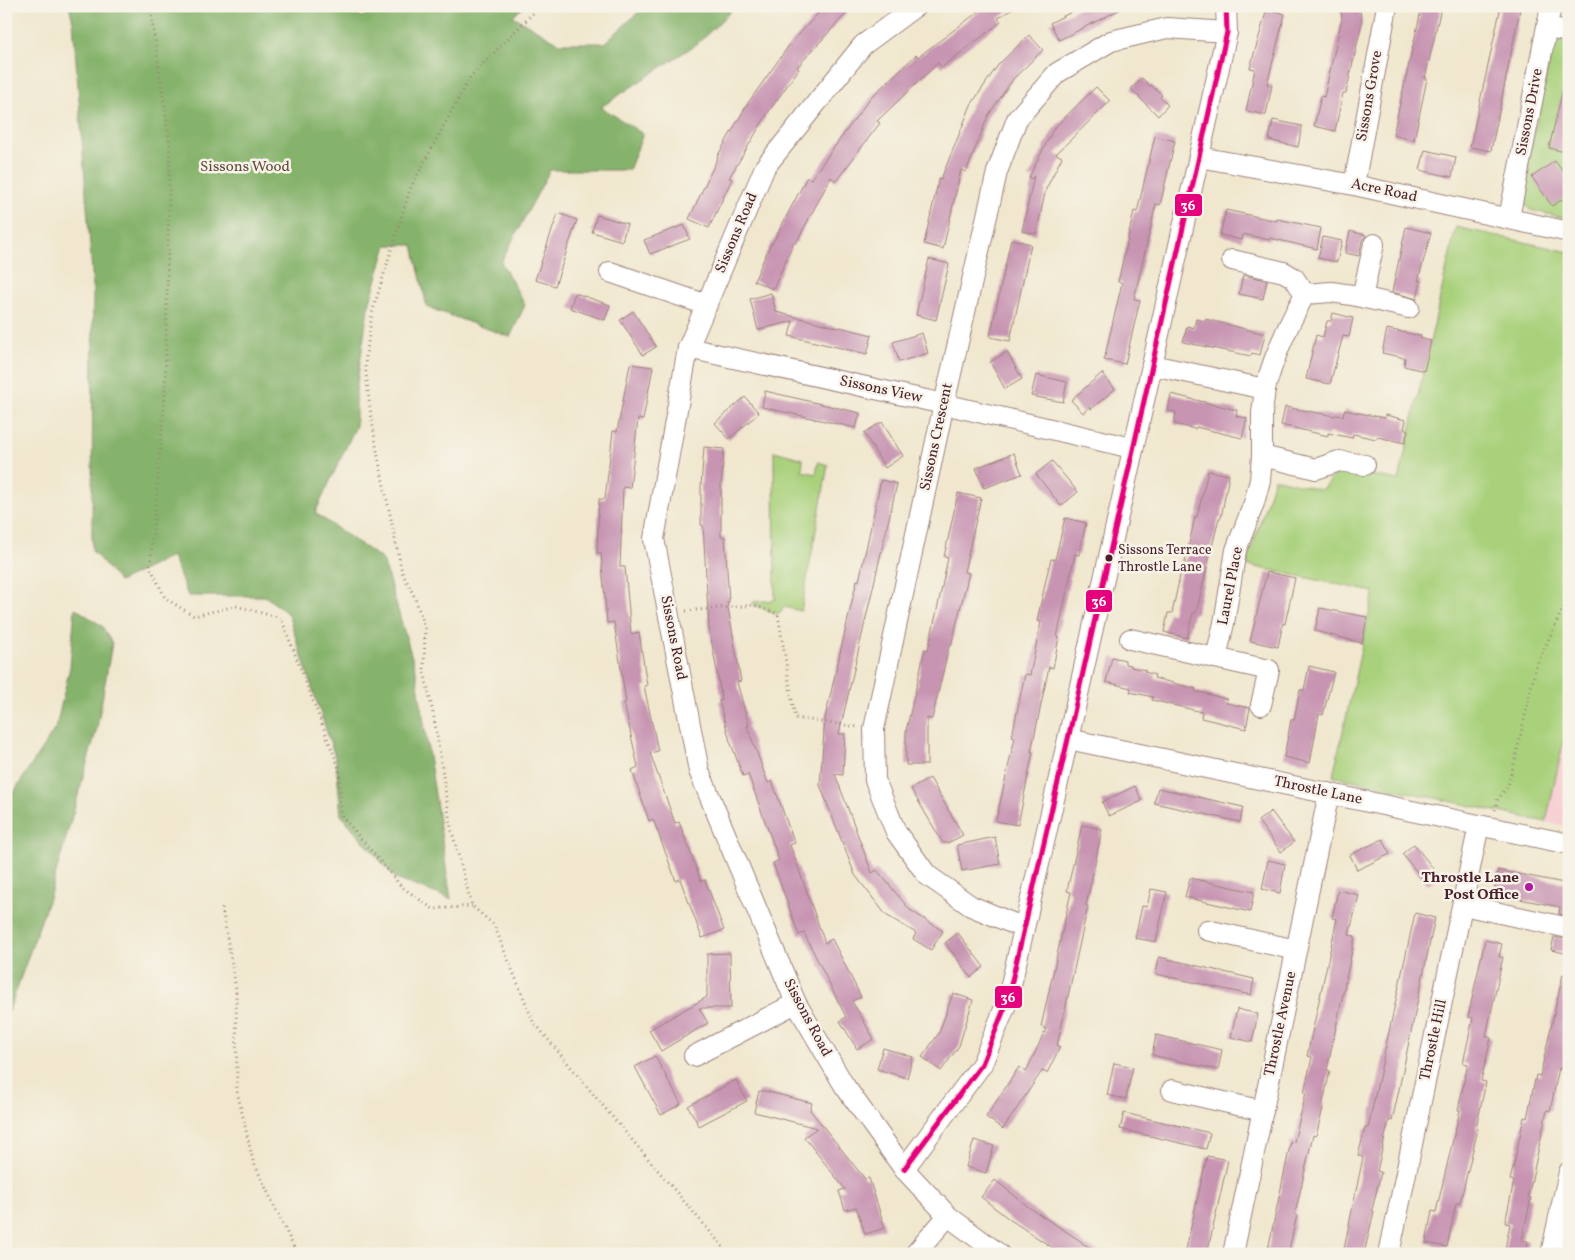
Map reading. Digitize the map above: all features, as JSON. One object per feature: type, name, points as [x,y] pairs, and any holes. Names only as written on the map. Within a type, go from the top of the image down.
[{"type":"street","name":"Sissons Road","points":[[916,6],[862,45],[765,167],[688,348],[654,538],[699,771],[796,1003],[844,1085],[904,1169],[948,1216],[999,1254]]},
{"type":"street","points":[[904,1169],[982,1064],[1007,1002],[1227,32],[1226,6]]},
{"type":"street","name":"Sissons Grove","points":[[1354,185],[1387,6]]},
{"type":"street","name":"Sissons Drive","points":[[1509,218],[1551,6]]},
{"type":"street","name":"Sissons Crescent","points":[[1024,928],[971,906],[927,874],[896,832],[875,780],[874,729],[944,404],[997,172],[1017,119],[1057,73],[1111,41],[1167,28],[1227,32]]},
{"type":"street","points":[[1547,28],[1569,32]]},
{"type":"street","name":"Acre Road","points":[[1199,157],[1354,185],[1569,232]]},
{"type":"street","points":[[1362,297],[1374,244]]},
{"type":"street","points":[[1232,260],[1284,272],[1294,278],[1305,294],[1331,292],[1409,308]]},
{"type":"street","points":[[610,272],[707,305]]},
{"type":"street","name":"Laurel Place","points":[[1216,658],[1236,550],[1254,503],[1260,480],[1262,413],[1265,389],[1281,340],[1305,294]]},
{"type":"street","name":"Sissons View","points":[[688,348],[944,404],[1132,448]]},
{"type":"street","points":[[1152,365],[1265,389]]},
{"type":"street","points":[[1262,456],[1316,468],[1339,461],[1365,465]]},
{"type":"street","points":[[1130,639],[1268,670],[1261,705]]},
{"type":"street","name":"Throstle Lane","points":[[1068,739],[1569,844]]},
{"type":"street","name":"Throstle Avenue","points":[[1233,1254],[1329,793]]},
{"type":"street","name":"Throstle Hill","points":[[1389,1254],[1479,825]]},
{"type":"street","points":[[1463,905],[1569,928]]},
{"type":"street","points":[[1207,930],[1296,950]]},
{"type":"street","points":[[694,1056],[796,1003]]},
{"type":"street","points":[[1172,1090],[1263,1111]]},
{"type":"street","points":[[1552,1254],[1569,1172]]},
{"type":"street","points":[[915,1254],[948,1216]]},
{"type":"path","points":[[150,6],[170,144],[165,395],[150,566],[165,598],[194,616],[236,606],[281,618],[339,768],[341,815],[402,887],[433,909],[472,906]]},
{"type":"path","points":[[540,6],[470,77],[410,189],[372,313],[365,365],[378,457],[402,572],[415,598],[425,628],[424,670],[435,723],[451,828],[472,906],[494,926],[533,1021],[729,1254]]},
{"type":"path","points":[[1498,798],[1508,786],[1536,666],[1569,596]]},
{"type":"path","points":[[668,613],[754,605],[778,614],[795,718],[874,729]]},
{"type":"path","points":[[222,908],[236,990],[237,1091],[253,1161],[296,1254]]},
{"type":"shaded area","points":[[1569,715],[1569,827],[1546,822]]},
{"type":"green space","name":"Sissons Wood","points":[[69,6],[346,6],[362,17],[380,6],[525,6],[513,16],[559,43],[605,43],[645,6],[736,6],[698,43],[601,107],[643,134],[629,170],[550,170],[501,262],[525,305],[510,337],[427,307],[413,245],[387,245],[368,308],[356,390],[356,426],[315,513],[383,560],[416,671],[451,899],[396,879],[341,815],[336,760],[288,614],[265,596],[188,596],[172,556],[119,582],[92,550],[93,285],[73,21]]},
{"type":"green space","points":[[1554,40],[1569,42],[1569,219],[1530,210],[1520,200]]},
{"type":"green space","points":[[1456,227],[1569,252],[1569,715],[1546,822],[1333,776],[1374,592],[1246,565],[1274,478],[1321,490],[1339,470],[1399,480]]},
{"type":"green space","points":[[774,451],[803,459],[802,471],[816,474],[818,462],[828,465],[801,611],[785,607],[778,614],[754,605],[753,602],[775,600]]},
{"type":"green space","points":[[75,608],[102,626],[112,643],[97,728],[49,898],[6,1019],[6,808],[12,795],[56,727],[70,667]]},
{"type":"building","points":[[825,6],[853,6],[797,67],[799,69],[769,111],[729,178],[732,179],[709,228],[689,219],[717,157],[748,103],[790,44]]},
{"type":"building","points":[[986,6],[1017,6],[998,18],[1001,22],[942,67],[938,63],[877,121],[880,123],[836,181],[831,177],[796,243],[794,242],[773,289],[754,281],[771,243],[807,177],[811,179],[870,98],[916,55],[918,57]]},
{"type":"building","points":[[1083,6],[1127,6],[1059,40],[1050,23]]},
{"type":"building","points":[[1340,6],[1359,6],[1362,22],[1346,93],[1343,93],[1335,131],[1314,126],[1321,96],[1324,97],[1342,18]]},
{"type":"building","points":[[1422,6],[1441,8],[1425,78],[1427,79],[1414,140],[1393,135]]},
{"type":"building","points":[[1501,6],[1520,9],[1491,151],[1470,147]]},
{"type":"building","points":[[1267,9],[1285,14],[1267,84],[1272,85],[1266,115],[1246,111],[1255,69],[1250,68]]},
{"type":"building","points":[[1029,35],[1043,50],[1013,79],[988,116],[966,172],[961,170],[943,249],[924,244],[939,178],[941,179],[971,105],[998,65]]},
{"type":"building","points":[[1142,78],[1162,95],[1160,97],[1168,105],[1158,116],[1131,89]]},
{"type":"building","points":[[1096,87],[1110,101],[1056,154],[1062,157],[1046,189],[1036,234],[1022,231],[1034,176],[1031,179],[1029,177],[1054,128]]},
{"type":"building","points":[[1563,88],[1569,89],[1569,153],[1549,148]]},
{"type":"building","points":[[1273,120],[1302,126],[1298,147],[1269,140]]},
{"type":"building","points":[[1155,136],[1175,141],[1160,205],[1156,204],[1134,299],[1140,300],[1125,364],[1104,360],[1122,283],[1118,282],[1134,211],[1137,212]]},
{"type":"building","points":[[1425,150],[1456,157],[1452,177],[1420,170]]},
{"type":"building","points":[[1555,161],[1569,180],[1569,195],[1552,206],[1532,177]]},
{"type":"building","points":[[1226,210],[1321,228],[1317,249],[1243,234],[1242,240],[1220,235]]},
{"type":"building","points":[[558,213],[577,220],[555,286],[535,280]]},
{"type":"building","points":[[597,215],[627,224],[622,241],[592,232]]},
{"type":"building","points":[[684,225],[690,239],[650,254],[644,240]]},
{"type":"building","points":[[1406,227],[1431,233],[1418,281],[1421,281],[1417,299],[1392,292]]},
{"type":"building","points":[[1350,231],[1366,235],[1362,241],[1359,256],[1345,253]]},
{"type":"building","points":[[1323,237],[1342,241],[1337,262],[1318,258]]},
{"type":"building","points":[[1011,239],[1031,244],[1010,341],[990,337]]},
{"type":"building","points":[[929,259],[949,264],[936,320],[916,315]]},
{"type":"building","points":[[1243,275],[1267,280],[1263,299],[1239,294]]},
{"type":"building","points":[[575,293],[610,305],[605,320],[570,308]]},
{"type":"building","points":[[771,293],[776,312],[872,335],[867,354],[789,336],[793,321],[758,330],[750,299]]},
{"type":"building","points":[[633,311],[656,347],[643,355],[620,320]]},
{"type":"building","points":[[1333,313],[1353,318],[1349,337],[1343,336],[1330,384],[1306,379],[1316,335],[1323,337],[1327,321],[1331,321]]},
{"type":"building","points":[[1196,319],[1205,321],[1205,319],[1265,334],[1260,355],[1252,353],[1251,356],[1183,342],[1187,326],[1194,328]]},
{"type":"building","points":[[1387,329],[1421,336],[1420,338],[1431,341],[1424,371],[1404,366],[1405,358],[1382,353]]},
{"type":"building","points":[[922,333],[928,353],[899,362],[893,342]]},
{"type":"building","points":[[1007,352],[1022,379],[1005,389],[990,362]]},
{"type":"building","points":[[630,364],[653,367],[643,420],[638,419],[630,488],[623,487],[620,567],[625,567],[631,634],[639,632],[647,686],[644,686],[658,751],[650,753],[675,823],[679,822],[701,881],[705,880],[724,930],[702,938],[680,879],[676,881],[653,819],[649,821],[632,770],[638,767],[624,703],[626,702],[614,622],[607,623],[601,553],[597,553],[599,499],[605,499],[613,431],[617,432]]},
{"type":"building","points":[[1102,373],[1115,389],[1091,409],[1090,407],[1083,413],[1071,400]]},
{"type":"building","points":[[1036,375],[1067,382],[1063,402],[1031,396]]},
{"type":"building","points":[[765,391],[860,413],[856,428],[762,407]]},
{"type":"building","points":[[1171,394],[1237,410],[1236,416],[1247,418],[1242,438],[1174,424],[1176,412],[1168,411]]},
{"type":"building","points":[[745,397],[759,413],[729,439],[715,423]]},
{"type":"building","points":[[1285,407],[1335,416],[1343,416],[1344,410],[1385,418],[1385,415],[1406,420],[1404,429],[1408,430],[1405,443],[1353,434],[1352,438],[1328,433],[1328,436],[1281,425]]},
{"type":"building","points":[[882,422],[903,456],[885,468],[864,433]]},
{"type":"building","points":[[704,447],[724,449],[721,486],[721,537],[725,537],[729,602],[727,602],[741,681],[737,682],[749,726],[747,726],[768,783],[772,781],[795,843],[790,845],[825,943],[832,939],[861,997],[852,1001],[874,1039],[857,1049],[840,1021],[846,1017],[804,933],[799,935],[773,863],[779,860],[748,774],[743,776],[730,741],[719,701],[722,700],[709,627],[703,525],[701,525]]},
{"type":"building","points":[[1014,453],[1022,474],[984,488],[976,468]]},
{"type":"building","points":[[1052,461],[1078,492],[1061,506],[1036,474]]},
{"type":"building","points":[[1208,471],[1229,475],[1221,518],[1219,518],[1196,613],[1193,613],[1187,638],[1164,632],[1168,613],[1172,613],[1182,567],[1184,567]]},
{"type":"building","points":[[881,480],[897,484],[839,734],[845,734],[843,775],[835,774],[872,873],[877,870],[910,910],[943,931],[931,950],[913,939],[916,933],[886,915],[855,875],[820,785],[825,718],[857,580],[859,581]]},
{"type":"building","points":[[958,493],[981,498],[964,572],[969,573],[932,719],[927,718],[927,765],[906,765],[906,731],[925,649],[928,650],[939,601],[948,558],[944,557]]},
{"type":"building","points":[[1065,518],[1086,523],[1079,555],[1075,554],[1057,637],[1059,637],[1053,668],[1049,667],[1018,825],[996,821],[1015,737],[1012,736],[1025,674],[1030,675],[1041,622],[1037,621],[1047,575],[1051,559],[1055,560]]},
{"type":"building","points":[[1267,572],[1295,578],[1278,647],[1250,641]]},
{"type":"building","points":[[1320,608],[1367,617],[1362,643],[1315,631]]},
{"type":"building","points":[[1112,657],[1125,660],[1125,664],[1131,665],[1131,667],[1145,670],[1145,672],[1155,675],[1154,678],[1227,699],[1226,703],[1250,708],[1246,729],[1201,718],[1202,712],[1152,700],[1153,697],[1130,692],[1131,688],[1106,682]]},
{"type":"building","points":[[1309,666],[1334,672],[1323,715],[1319,714],[1310,763],[1284,757],[1291,720],[1294,720],[1300,690],[1304,690]]},
{"type":"building","points":[[930,778],[963,835],[948,843],[943,843],[911,789]]},
{"type":"building","points":[[1135,786],[1142,801],[1109,816],[1102,802]]},
{"type":"building","points":[[1158,788],[1243,807],[1240,822],[1154,803]]},
{"type":"building","points":[[1271,811],[1294,842],[1281,852],[1258,821]]},
{"type":"building","points":[[1082,825],[1102,829],[1086,906],[1088,906],[1057,1046],[1060,1047],[1047,1073],[1042,1071],[1003,1129],[986,1117],[1019,1067],[1026,1072],[1046,1029],[1041,1027],[1071,892],[1067,891]]},
{"type":"building","points":[[995,837],[1000,864],[962,871],[957,845]]},
{"type":"building","points":[[1383,839],[1390,854],[1357,870],[1350,855]]},
{"type":"building","points":[[1414,844],[1439,876],[1428,885],[1402,854]]},
{"type":"building","points":[[1268,860],[1285,864],[1280,893],[1262,889]]},
{"type":"building","points":[[1498,870],[1569,884],[1569,916],[1559,914],[1560,907],[1494,894]]},
{"type":"building","points":[[1190,878],[1254,892],[1250,912],[1185,897]]},
{"type":"building","points":[[1151,889],[1167,892],[1156,942],[1135,938],[1142,906],[1147,907]]},
{"type":"building","points":[[1338,890],[1359,895],[1349,935],[1355,936],[1327,1070],[1330,1071],[1323,1108],[1316,1136],[1313,1135],[1288,1254],[1267,1254],[1291,1141],[1294,1142],[1306,1093],[1304,1093],[1312,1057],[1307,1056],[1337,919],[1332,918]]},
{"type":"building","points":[[1415,913],[1435,918],[1392,1121],[1389,1120],[1377,1171],[1381,1172],[1372,1210],[1374,1211],[1364,1254],[1343,1254],[1363,1157],[1358,1156],[1365,1128],[1368,1128]]},
{"type":"building","points":[[958,933],[984,967],[971,977],[945,943]]},
{"type":"building","points":[[1554,937],[1569,940],[1569,954],[1551,950]]},
{"type":"building","points":[[1485,940],[1502,944],[1499,957],[1503,957],[1486,1036],[1491,1038],[1481,1081],[1486,1082],[1476,1128],[1478,1129],[1460,1203],[1456,1203],[1447,1247],[1426,1243],[1432,1211],[1436,1212],[1460,1110],[1458,1110],[1468,1064],[1463,1063],[1473,1018],[1468,1017]]},
{"type":"building","points":[[730,953],[731,1008],[699,1008],[708,1023],[661,1051],[649,1030],[707,997],[707,954]]},
{"type":"building","points":[[1159,957],[1254,979],[1251,995],[1156,974]]},
{"type":"building","points":[[1563,974],[1569,975],[1569,1046],[1564,1070],[1559,1068],[1550,1111],[1547,1110],[1528,1197],[1531,1198],[1522,1240],[1528,1241],[1525,1254],[1504,1254],[1510,1224],[1505,1223],[1514,1181],[1510,1180],[1524,1117],[1527,1118],[1536,1075],[1540,1076]]},
{"type":"building","points":[[953,993],[973,1000],[959,1046],[941,1071],[922,1057],[939,1033]]},
{"type":"building","points":[[1237,1009],[1258,1014],[1252,1042],[1231,1037]]},
{"type":"building","points":[[1156,1035],[1222,1050],[1218,1070],[1152,1055]]},
{"type":"building","points":[[883,1048],[913,1057],[907,1078],[877,1069]]},
{"type":"building","points":[[655,1056],[681,1104],[661,1115],[635,1067]]},
{"type":"building","points":[[1114,1063],[1133,1067],[1126,1099],[1107,1095]]},
{"type":"building","points":[[736,1080],[747,1101],[699,1126],[688,1106]]},
{"type":"building","points":[[759,1091],[812,1103],[810,1110],[865,1179],[869,1178],[885,1228],[865,1234],[856,1207],[845,1210],[839,1191],[845,1189],[804,1137],[817,1128],[754,1112]]},
{"type":"building","points":[[1124,1113],[1210,1133],[1206,1149],[1120,1129]]},
{"type":"building","points":[[974,1140],[994,1146],[986,1173],[966,1167]]},
{"type":"building","points":[[1207,1156],[1228,1160],[1207,1254],[1185,1254]]},
{"type":"building","points":[[995,1180],[1030,1208],[1102,1254],[1062,1254],[1009,1219],[981,1197]]},
{"type":"transit line","name":"36","points":[[904,1169],[982,1064],[1007,1002],[1227,32],[1226,6]]},
{"type":"place","name":"Sissons Terrace Throstle Lane","points":[[1109,558]]},
{"type":"place","name":"Throstle Lane Post Office","points":[[1529,887]]}]
